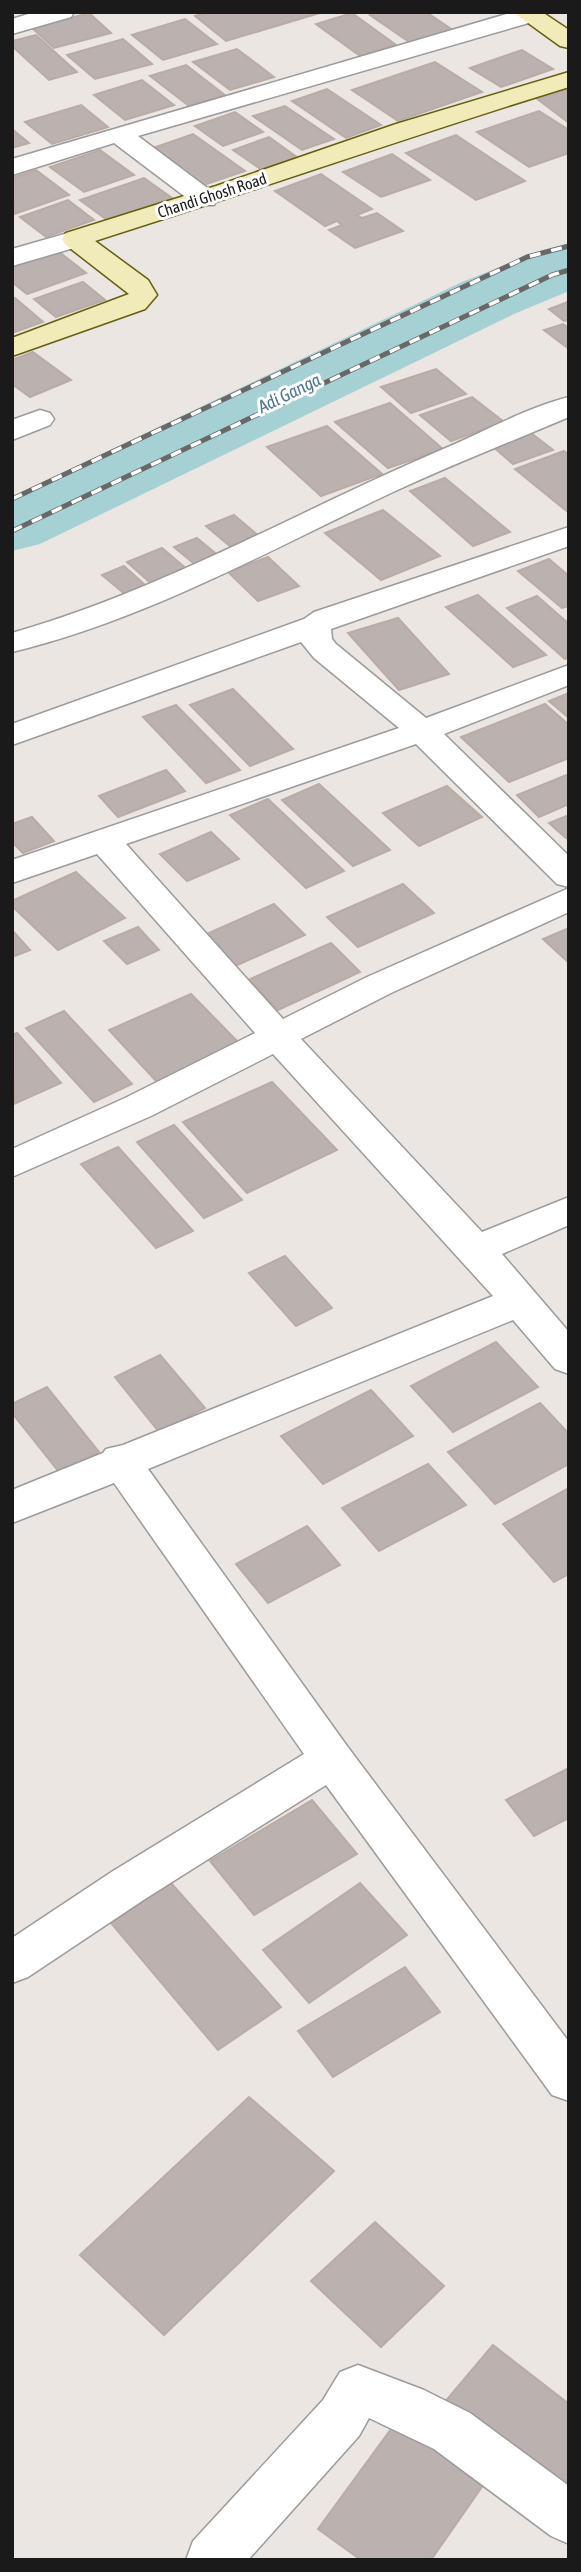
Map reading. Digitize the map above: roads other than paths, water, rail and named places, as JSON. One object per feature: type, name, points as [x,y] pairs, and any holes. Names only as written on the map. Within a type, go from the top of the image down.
[{"type":"street","points":[[12,27],[62,12]]},
{"type":"street","points":[[12,167],[527,14],[569,41]]},
{"type":"street","name":"Chandi Ghosh Road","points":[[75,239],[205,198],[405,129],[569,79]]},
{"type":"street","points":[[118,134],[205,198]]},
{"type":"street","points":[[12,258],[75,239],[138,286],[143,295],[135,303],[12,348]]},
{"type":"street","points":[[12,643],[75,625],[160,593],[385,485],[569,406]]},
{"type":"street","points":[[12,431],[40,419]]},
{"type":"street","points":[[12,734],[315,626],[325,619],[569,536]]},
{"type":"street","points":[[315,626],[316,640],[326,651],[422,731],[569,876]]},
{"type":"street","points":[[12,872],[422,731],[569,674]]},
{"type":"street","points":[[105,842],[279,1037],[476,1250],[569,1359]]},
{"type":"street","points":[[12,1164],[279,1037],[379,985],[569,899]]},
{"type":"street","points":[[476,1250],[569,1210]]},
{"type":"street","points":[[12,1507],[518,1302]]},
{"type":"street","points":[[120,1461],[332,1759],[569,2080]]},
{"type":"street","points":[[12,1963],[129,1885],[332,1759]]},
{"type":"street","points":[[212,2560],[341,2418],[358,2389],[406,2407],[452,2431],[569,2518]]},
{"type":"waterway","name":"Adi Ganga","points":[[12,527],[175,451],[488,298],[569,265]]},
{"type":"railway","points":[[12,499],[527,257],[569,246]]},
{"type":"railway","points":[[12,531],[552,275],[569,270]]}]
